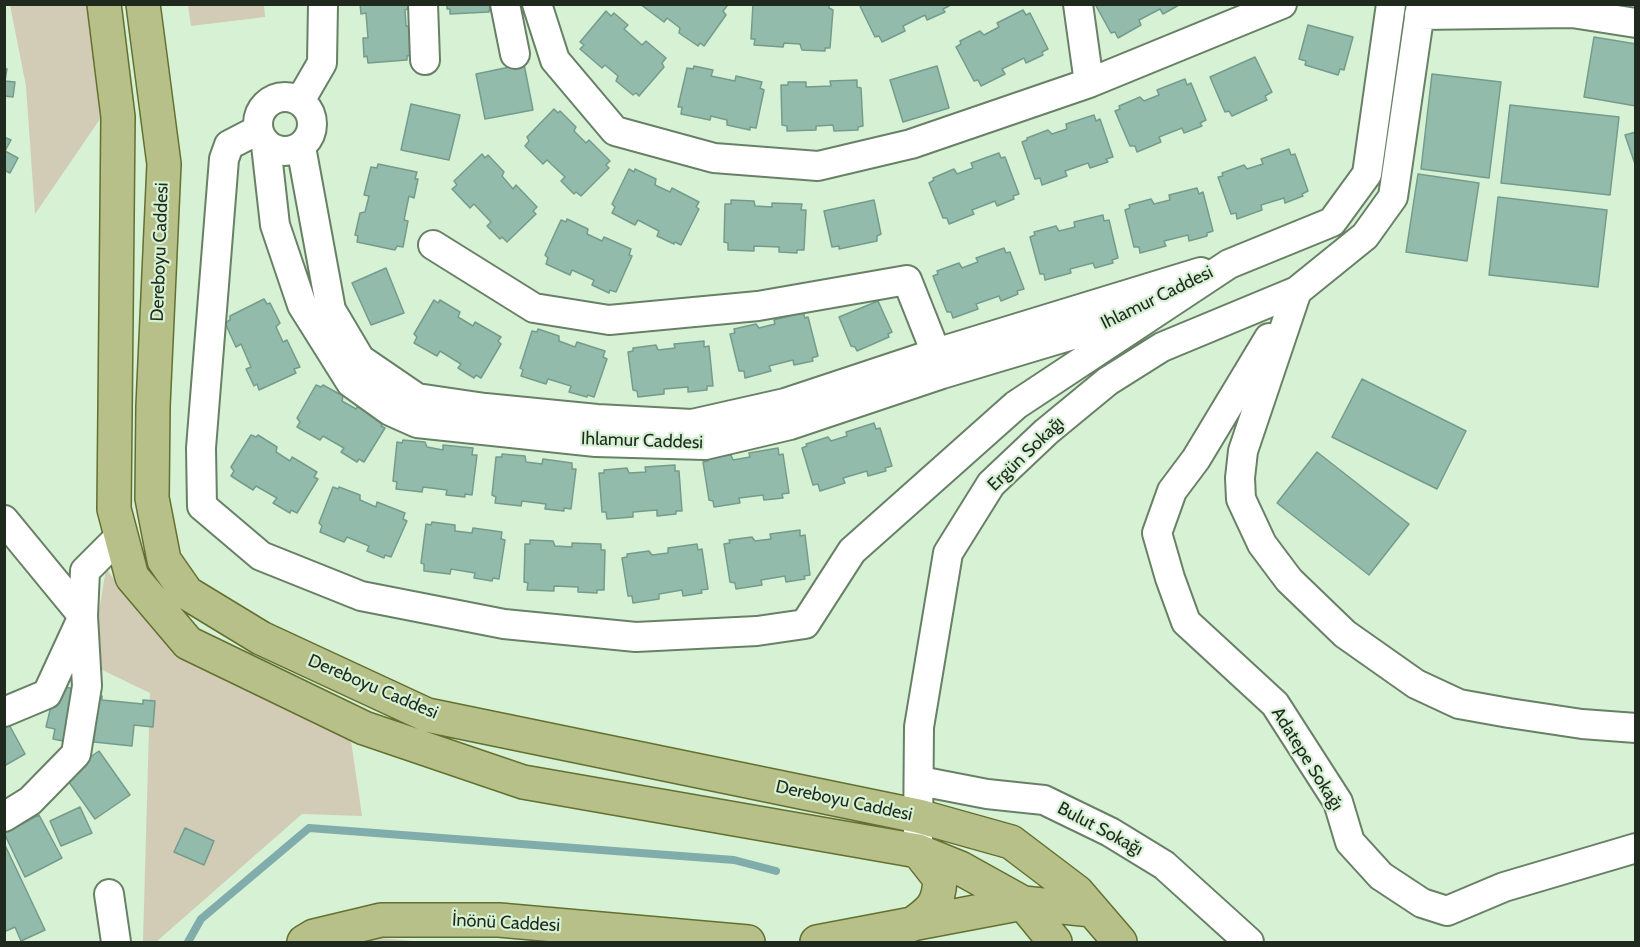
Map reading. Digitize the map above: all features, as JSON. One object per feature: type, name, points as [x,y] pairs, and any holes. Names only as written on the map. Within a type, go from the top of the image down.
[{"type":"main road","name":"Dereboyu Caddesi","points":[[104,4],[118,117],[114,509],[132,578],[188,643],[364,728],[523,782],[918,851],[960,868],[1023,903],[1055,942]]},
{"type":"main road","name":"Dereboyu Caddesi","points":[[143,4],[164,164],[153,406],[152,498],[164,560],[187,593],[261,638],[428,715],[918,816],[1011,842],[1077,892],[1119,942]]},
{"type":"main road","points":[[911,925],[928,913],[939,897],[940,879],[918,851]]},
{"type":"main road","points":[[817,942],[1023,903],[1092,910]]},
{"type":"main road","name":"İnönü Caddesi","points":[[304,942],[314,936],[381,920],[499,920],[748,942]]},
{"type":"street","points":[[300,101],[322,63],[323,4]]},
{"type":"street","points":[[423,4],[425,60]]},
{"type":"street","points":[[505,4],[515,54]]},
{"type":"street","points":[[537,4],[555,60],[615,130],[714,158],[818,166],[911,144],[1089,83],[1282,4]]},
{"type":"street","points":[[1078,4],[1089,83]]},
{"type":"street","points":[[262,138],[229,145],[224,159],[201,448],[202,506],[261,556],[360,597],[504,624],[636,637],[757,631],[805,624],[852,551],[1017,405],[1229,264],[1332,222],[1367,174],[1391,4]]},
{"type":"street","points":[[1635,23],[1572,13],[1420,10],[1393,197],[1365,236],[1297,291],[1243,452],[1240,478],[1241,499],[1262,544],[1289,579],[1345,634],[1416,684],[1459,704],[1509,714],[1582,724],[1635,728]]},
{"type":"street","points":[[280,97],[290,97],[300,101],[308,108],[312,116],[312,129],[307,141],[301,147],[285,152],[273,149],[262,138],[258,119],[261,110],[269,101],[280,97]]},
{"type":"street","name":"Ihlamur Caddesi","points":[[262,138],[275,225],[302,305],[351,383],[390,411],[417,423],[596,442],[705,445],[790,425],[942,374],[1099,327],[1229,264]]},
{"type":"street","name":"Ihlamur Caddesi","points":[[301,147],[331,310],[360,359],[417,398],[485,408],[597,420],[692,424],[785,403],[936,353],[1229,264]]},
{"type":"street","points":[[433,245],[534,308],[609,320],[758,306],[907,280],[936,353]]},
{"type":"street","name":"Ergün Sokağı","points":[[918,851],[919,727],[948,553],[991,484],[1046,432],[1108,381],[1162,347],[1297,291]]},
{"type":"street","name":"Adatepe Sokağı","points":[[1297,291],[1196,459],[1172,491],[1157,533],[1186,622],[1275,704],[1338,802],[1350,842],[1381,876],[1422,903],[1447,911],[1504,887],[1635,848]]},
{"type":"street","points":[[4,520],[83,616]]},
{"type":"street","points":[[4,817],[30,801],[76,754],[87,686],[83,616],[85,571],[121,535]]},
{"type":"street","points":[[4,712],[47,694],[83,616]]},
{"type":"street","name":"Bulut Sokağı","points":[[920,781],[987,794],[1044,800],[1101,827],[1164,865],[1249,942]]},
{"type":"street","points":[[109,894],[116,942]]},
{"type":"shaded area","points":[[10,5],[87,5],[100,119],[35,214],[26,86]]},
{"type":"shaded area","points":[[188,5],[264,5],[265,17],[191,26]]},
{"type":"shaded area","points":[[106,569],[176,656],[350,734],[362,816],[302,814],[156,942],[143,942],[150,693],[90,664]]},
{"type":"shaded area","points":[[370,937],[424,942],[361,942]]},
{"type":"building","points":[[360,4],[410,4],[410,8],[405,10],[406,26],[411,26],[413,55],[407,56],[407,60],[368,63],[367,56],[364,57],[363,38],[368,38],[366,13],[361,14]]},
{"type":"building","points":[[447,4],[496,4],[496,7],[490,7],[489,12],[450,14]]},
{"type":"building","points":[[640,4],[725,4],[727,6],[723,11],[726,15],[704,46],[700,43],[698,46],[679,33],[680,28],[667,18],[664,22]]},
{"type":"building","points":[[753,4],[829,4],[829,8],[833,10],[830,48],[825,48],[825,51],[802,50],[800,44],[784,43],[783,47],[754,45],[755,39],[751,39]]},
{"type":"building","points":[[859,4],[948,4],[949,6],[943,9],[945,12],[927,20],[925,15],[903,26],[905,31],[882,42],[879,36],[875,37]]},
{"type":"building","points":[[1095,4],[1179,5],[1163,14],[1160,9],[1139,20],[1141,25],[1118,38],[1115,32],[1111,33]]},
{"type":"building","points":[[1023,10],[1026,15],[1030,13],[1048,49],[1042,52],[1043,55],[1026,63],[1024,58],[1002,69],[1005,74],[981,86],[978,80],[974,81],[956,47],[961,44],[960,41],[980,31],[984,35],[999,27],[997,23]]},
{"type":"building","points":[[606,11],[611,16],[614,13],[628,25],[624,29],[642,45],[646,41],[666,58],[662,63],[664,67],[639,96],[636,93],[633,95],[616,81],[618,76],[605,65],[602,68],[580,49],[584,45],[580,42]]},
{"type":"building","points":[[1308,25],[1353,37],[1344,70],[1340,69],[1338,75],[1305,65],[1306,61],[1299,59]]},
{"type":"building","points":[[1594,37],[1636,44],[1636,106],[1584,97]]},
{"type":"building","points":[[1255,57],[1272,92],[1265,96],[1267,100],[1232,116],[1229,111],[1225,112],[1210,77]]},
{"type":"building","points":[[524,64],[533,110],[485,119],[476,74]]},
{"type":"building","points":[[694,66],[713,70],[711,76],[735,81],[736,76],[762,82],[760,88],[764,90],[756,128],[750,127],[750,130],[727,125],[727,120],[711,116],[710,120],[681,114],[682,107],[678,107],[687,68],[693,69]]},
{"type":"building","points":[[937,66],[949,108],[903,122],[890,80]]},
{"type":"building","points":[[4,68],[7,69],[5,81],[15,82],[13,97],[4,96]]},
{"type":"building","points":[[1432,74],[1501,82],[1489,178],[1421,169]]},
{"type":"building","points":[[1185,79],[1187,85],[1191,83],[1206,120],[1200,123],[1202,126],[1184,133],[1182,128],[1159,137],[1161,142],[1137,152],[1135,146],[1130,146],[1115,111],[1120,109],[1119,106],[1140,97],[1144,101],[1159,95],[1157,90]]},
{"type":"building","points":[[857,80],[857,87],[861,88],[863,126],[858,127],[858,130],[834,131],[833,125],[816,126],[816,130],[787,131],[787,126],[782,125],[781,85],[788,85],[788,82],[806,82],[806,87],[831,86],[830,81]]},
{"type":"building","points":[[411,104],[460,115],[449,160],[401,150]]},
{"type":"building","points":[[1510,105],[1619,117],[1610,195],[1501,183]]},
{"type":"building","points":[[554,109],[558,113],[560,111],[576,127],[574,131],[586,143],[589,140],[610,161],[606,165],[609,168],[581,196],[576,192],[574,194],[561,181],[565,177],[547,160],[543,164],[525,146],[529,141],[527,137]]},
{"type":"building","points":[[1094,115],[1096,121],[1100,119],[1113,157],[1106,159],[1108,162],[1090,168],[1088,163],[1065,171],[1067,176],[1042,185],[1040,178],[1035,179],[1022,142],[1048,130],[1052,134],[1067,129],[1066,124]]},
{"type":"building","points":[[1636,132],[1636,167],[1625,135]]},
{"type":"building","points":[[4,137],[11,140],[5,151],[18,158],[10,173],[4,170]]},
{"type":"building","points":[[1289,149],[1291,155],[1295,154],[1308,191],[1302,194],[1303,196],[1285,203],[1284,198],[1261,205],[1262,210],[1237,219],[1236,213],[1231,214],[1218,177],[1223,176],[1222,173],[1244,165],[1247,169],[1263,164],[1261,159]]},
{"type":"building","points":[[999,153],[1001,158],[1005,157],[1019,194],[1013,196],[1014,199],[997,206],[995,201],[972,210],[974,214],[949,224],[947,218],[943,218],[929,183],[934,180],[933,178],[954,169],[957,174],[973,168],[971,163]]},
{"type":"building","points":[[482,154],[485,158],[488,155],[504,172],[502,176],[513,189],[516,185],[537,207],[533,211],[536,214],[507,242],[502,237],[500,239],[487,226],[491,222],[474,204],[470,208],[452,189],[457,185],[454,181]]},
{"type":"building","points":[[378,164],[417,172],[414,198],[409,196],[404,220],[408,221],[403,247],[397,246],[395,250],[357,242],[358,236],[355,235],[360,213],[365,212],[369,196],[364,195],[371,167],[377,168]]},
{"type":"building","points":[[629,169],[634,172],[635,169],[656,179],[655,185],[670,192],[672,188],[699,202],[696,207],[699,209],[681,245],[657,236],[659,231],[638,220],[635,225],[612,213],[615,207],[612,204]]},
{"type":"building","points":[[1418,174],[1479,183],[1467,261],[1406,252]]},
{"type":"building","points":[[1197,188],[1199,194],[1203,192],[1213,231],[1207,233],[1207,236],[1189,241],[1188,235],[1164,241],[1166,246],[1140,253],[1139,247],[1134,247],[1125,210],[1130,208],[1129,205],[1151,199],[1154,204],[1170,200],[1169,195]]},
{"type":"building","points":[[1498,197],[1607,210],[1598,287],[1489,275]]},
{"type":"building","points":[[731,200],[754,201],[755,206],[772,207],[772,203],[802,204],[801,210],[806,210],[804,250],[797,250],[797,253],[779,252],[779,247],[754,246],[754,251],[728,250],[728,243],[724,242],[725,204],[731,204]]},
{"type":"building","points":[[874,200],[881,234],[877,236],[877,241],[839,249],[839,246],[832,247],[824,211]]},
{"type":"building","points":[[1103,215],[1104,221],[1109,220],[1118,258],[1112,260],[1113,263],[1095,268],[1093,263],[1070,269],[1071,273],[1045,280],[1044,274],[1040,274],[1030,237],[1035,235],[1034,232],[1056,226],[1059,231],[1075,227],[1074,222]]},
{"type":"building","points":[[567,219],[588,229],[587,234],[602,241],[604,237],[631,249],[629,255],[632,256],[616,292],[610,290],[609,293],[592,285],[594,280],[572,270],[570,275],[546,264],[548,258],[545,255],[561,220],[566,222]]},
{"type":"building","points":[[1004,248],[1006,253],[1010,252],[1024,289],[1001,301],[999,296],[976,304],[978,309],[953,318],[951,312],[947,312],[933,276],[938,274],[937,271],[959,263],[962,268],[978,262],[976,258]]},
{"type":"building","points":[[386,268],[404,313],[371,325],[352,283]]},
{"type":"building","points":[[264,299],[267,304],[270,303],[280,323],[276,327],[283,342],[287,340],[300,367],[294,369],[296,373],[259,390],[257,384],[254,386],[246,369],[251,367],[241,344],[236,347],[225,323],[230,320],[230,316]]},
{"type":"building","points":[[434,300],[438,303],[440,300],[460,312],[458,317],[473,326],[475,322],[501,337],[498,341],[501,344],[481,378],[476,375],[474,378],[458,368],[461,364],[440,351],[437,356],[414,343],[417,337],[414,334]]},
{"type":"building","points":[[878,301],[892,332],[888,334],[889,337],[857,351],[851,346],[839,317]]},
{"type":"building","points":[[803,312],[805,318],[808,317],[818,356],[812,358],[813,361],[794,365],[793,360],[769,366],[771,371],[745,378],[744,371],[739,371],[730,334],[735,333],[734,329],[756,324],[759,328],[775,324],[774,320]]},
{"type":"building","points":[[538,329],[559,336],[559,341],[575,347],[577,342],[605,351],[603,357],[607,359],[594,397],[569,392],[571,386],[548,379],[546,384],[521,376],[523,370],[520,368],[532,331],[537,332]]},
{"type":"building","points":[[704,341],[704,347],[709,346],[713,386],[707,386],[707,390],[688,392],[688,387],[664,389],[664,394],[638,397],[637,391],[633,390],[628,352],[633,351],[633,348],[656,345],[658,350],[675,348],[674,344]]},
{"type":"building","points":[[1362,379],[1466,431],[1437,489],[1332,437]]},
{"type":"building","points":[[316,385],[321,387],[323,385],[343,396],[342,401],[356,409],[358,406],[384,420],[381,426],[385,428],[364,462],[359,459],[357,462],[341,452],[344,448],[323,436],[320,440],[297,427],[300,422],[297,418]]},
{"type":"building","points":[[874,423],[876,429],[880,428],[892,466],[885,468],[886,471],[868,476],[867,471],[843,478],[845,483],[820,491],[818,484],[813,485],[802,448],[807,446],[806,444],[828,437],[831,441],[847,436],[846,432]]},
{"type":"building","points":[[251,435],[256,437],[258,435],[277,447],[276,452],[290,461],[292,457],[317,472],[314,477],[318,479],[297,513],[291,510],[290,513],[273,503],[277,498],[256,486],[253,490],[231,476],[234,471],[231,467]]},
{"type":"building","points":[[403,440],[425,442],[427,447],[443,450],[443,445],[473,448],[472,455],[477,455],[472,495],[465,494],[465,497],[446,495],[447,490],[423,487],[422,492],[396,489],[397,482],[393,481],[397,442],[402,443]]},
{"type":"building","points":[[778,448],[779,455],[783,454],[789,493],[782,494],[783,498],[764,500],[763,495],[739,498],[740,503],[714,507],[713,501],[709,500],[703,462],[708,461],[708,458],[731,455],[733,460],[750,457],[749,453]]},
{"type":"building","points":[[1317,452],[1409,524],[1369,575],[1277,503]]},
{"type":"building","points":[[502,454],[525,456],[526,462],[542,464],[543,459],[572,463],[572,469],[576,469],[571,509],[564,508],[564,511],[545,509],[546,504],[522,501],[521,506],[495,503],[496,497],[492,495],[496,457],[502,457]]},
{"type":"building","points":[[675,465],[675,471],[679,471],[682,511],[657,516],[657,510],[633,512],[633,517],[607,519],[606,512],[602,512],[599,473],[604,473],[604,470],[627,468],[629,473],[646,472],[645,467]]},
{"type":"building","points":[[333,487],[360,495],[360,500],[376,507],[377,502],[405,513],[403,519],[407,521],[391,557],[385,555],[384,558],[367,551],[369,546],[347,537],[344,542],[320,532],[322,526],[319,523]]},
{"type":"building","points":[[432,522],[455,525],[455,531],[472,533],[473,528],[502,532],[501,539],[505,540],[499,579],[493,578],[492,581],[474,578],[475,573],[451,569],[450,574],[424,571],[424,564],[421,563],[426,524],[431,525]]},
{"type":"building","points":[[800,530],[800,536],[805,535],[810,575],[804,576],[805,579],[786,582],[785,576],[761,580],[762,585],[736,589],[735,583],[730,582],[724,544],[730,543],[729,540],[752,537],[755,541],[771,539],[770,534]]},
{"type":"building","points":[[530,540],[553,541],[555,546],[572,547],[572,543],[601,544],[601,550],[605,550],[604,590],[597,590],[597,593],[578,592],[578,587],[554,586],[554,591],[527,590],[528,583],[524,582],[525,544],[530,544]]},
{"type":"building","points":[[697,544],[698,550],[702,549],[708,589],[701,590],[702,593],[683,596],[682,590],[659,594],[659,599],[633,603],[632,596],[628,596],[622,558],[627,557],[627,554],[649,551],[652,555],[668,553],[668,548]]},
{"type":"building","points":[[60,686],[75,689],[63,741],[53,739],[55,729],[46,727],[52,702]]},
{"type":"building","points":[[91,695],[102,696],[102,700],[143,704],[143,700],[155,701],[153,727],[134,725],[132,746],[94,742],[96,717],[89,716]]},
{"type":"building","points":[[6,719],[25,754],[4,766],[4,720]]},
{"type":"building","points":[[99,751],[130,795],[95,819],[64,775]]},
{"type":"building","points":[[80,807],[92,833],[61,846],[50,821]]},
{"type":"building","points":[[39,815],[62,858],[25,877],[4,833]]},
{"type":"building","points":[[185,828],[214,841],[204,865],[174,852]]},
{"type":"building","points":[[4,843],[45,930],[21,941],[15,927],[6,931],[4,928]]},
{"type":"waterway","points":[[188,942],[201,919],[309,828],[734,860],[776,871]]}]
